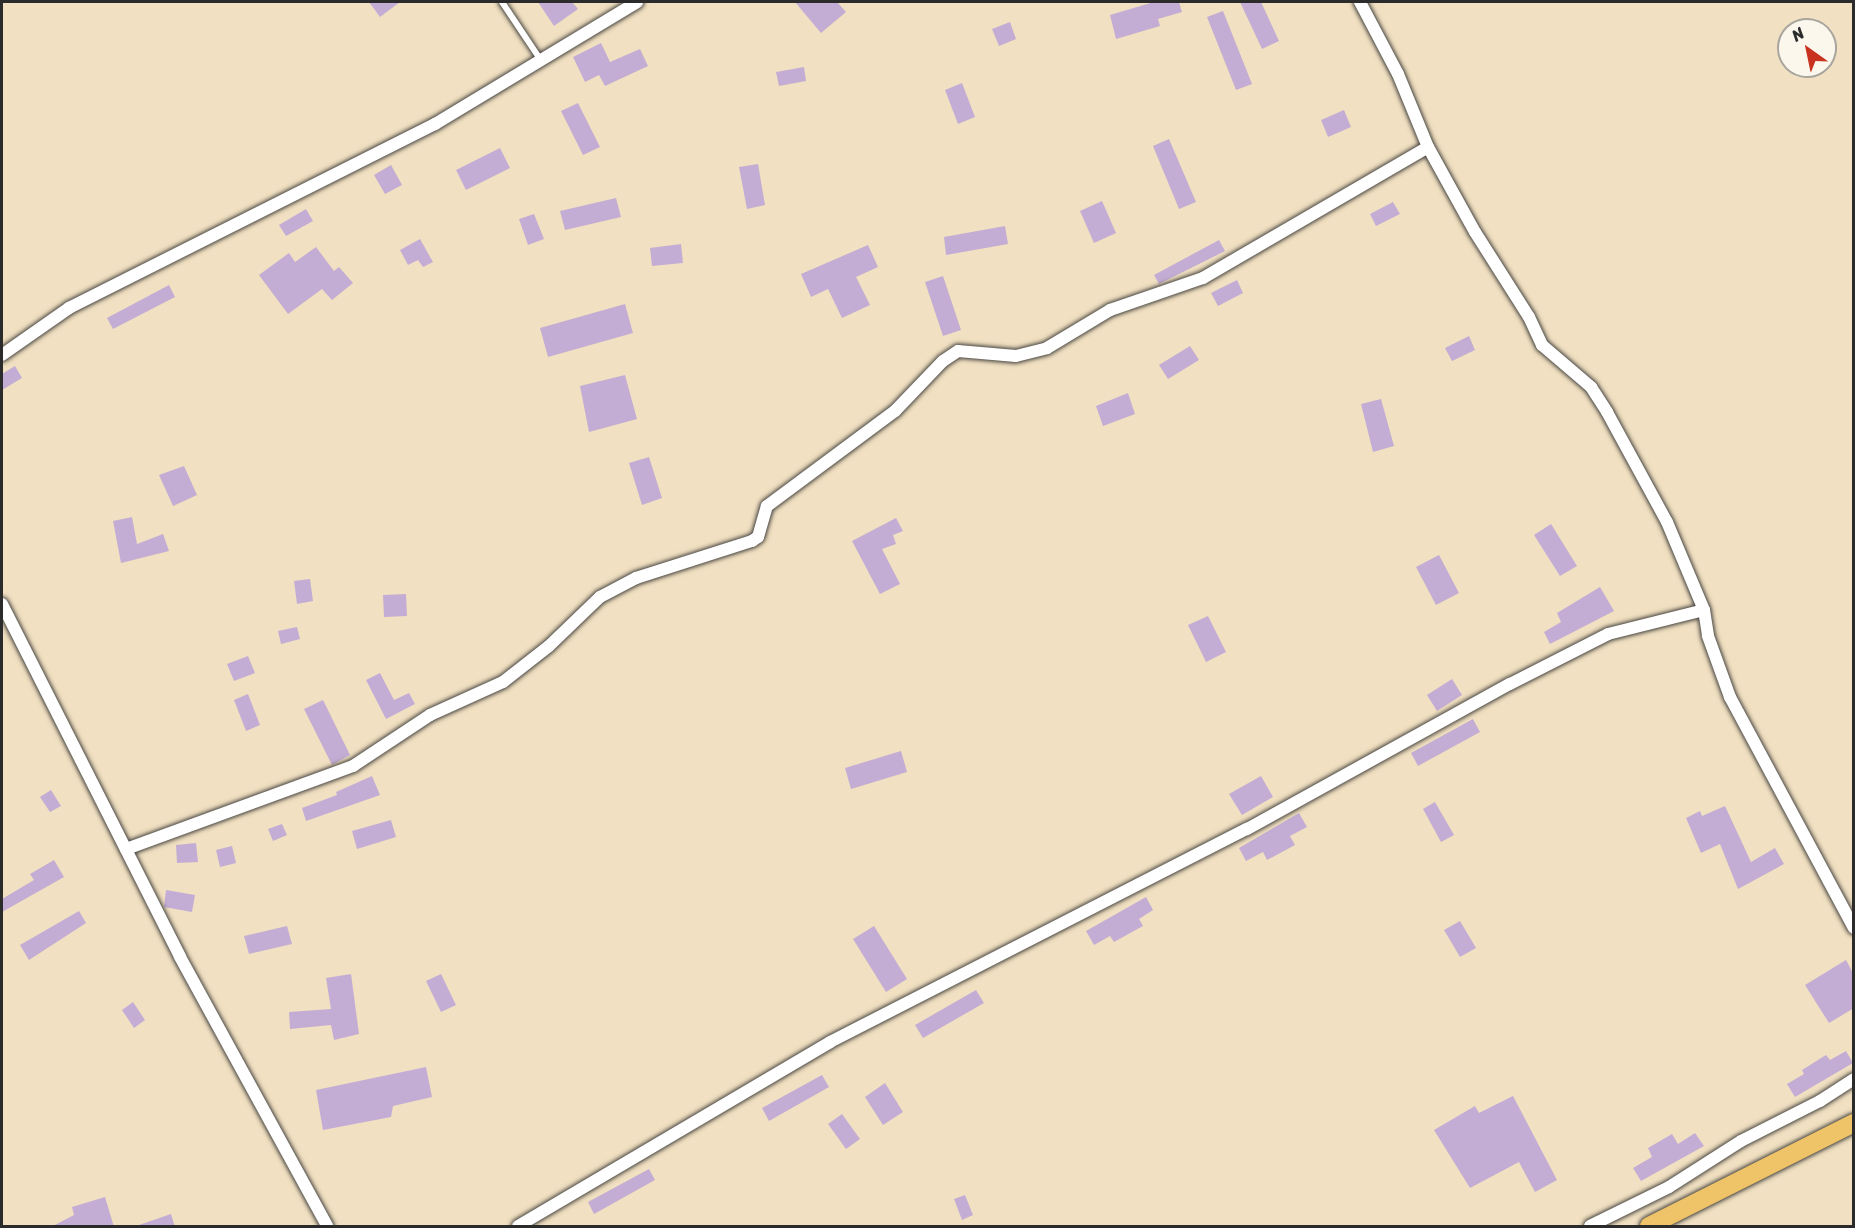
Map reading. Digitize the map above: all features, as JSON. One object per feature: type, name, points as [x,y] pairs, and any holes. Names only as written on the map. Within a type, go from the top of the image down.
[{"type":"main road","points":[[1649,1227],[1854,1123]]},
{"type":"street","points":[[2,355],[69,308],[435,124],[637,2]]},
{"type":"street","points":[[1360,2],[1406,91],[1428,147],[1475,232],[1529,317],[1542,345],[1591,387],[1667,522],[1704,610],[1708,636],[1730,697],[1854,928]]},
{"type":"street","points":[[126,849],[353,766],[430,715],[503,682],[549,646],[600,597],[636,578],[752,541],[758,537],[767,506],[895,411],[943,361],[958,351],[1016,356],[1047,348],[1110,310],[1203,278],[1428,147]]},
{"type":"street","points":[[2,604],[126,849],[327,1227]]},
{"type":"street","points":[[518,1227],[830,1042],[1247,829],[1510,684],[1608,633],[1704,610]]},
{"type":"street","points":[[1590,1227],[1669,1187],[1741,1141],[1820,1101],[1854,1079]]},
{"type":"lane","points":[[502,2],[540,59]]},
{"type":"building","points":[[369,2],[400,2],[380,17]]},
{"type":"building","points":[[538,2],[572,2],[578,9],[554,26]]},
{"type":"building","points":[[795,2],[837,2],[846,12],[821,33]]},
{"type":"building","points":[[1154,2],[1179,2],[1182,12],[1158,19],[1160,26],[1116,39],[1110,15]]},
{"type":"building","points":[[1240,2],[1261,2],[1279,41],[1262,49]]},
{"type":"building","points":[[1223,11],[1252,84],[1236,90],[1207,17]]},
{"type":"building","points":[[1010,22],[1016,39],[999,46],[992,29]]},
{"type":"building","points":[[601,43],[610,62],[640,49],[648,66],[605,86],[599,75],[585,82],[573,57]]},
{"type":"building","points":[[804,67],[806,81],[779,86],[776,72]]},
{"type":"building","points":[[962,83],[975,117],[958,124],[945,90]]},
{"type":"building","points":[[578,103],[600,147],[583,155],[561,111]]},
{"type":"building","points":[[1344,110],[1351,127],[1328,137],[1321,120]]},
{"type":"building","points":[[1169,139],[1196,202],[1179,209],[1153,146]]},
{"type":"building","points":[[500,148],[510,168],[466,190],[456,170]]},
{"type":"building","points":[[758,164],[765,205],[747,209],[739,167]]},
{"type":"building","points":[[391,165],[402,185],[385,194],[374,175]]},
{"type":"building","points":[[616,198],[621,217],[565,230],[560,211]]},
{"type":"building","points":[[1102,201],[1116,233],[1094,243],[1080,211]]},
{"type":"building","points":[[1393,202],[1400,214],[1376,226],[1370,214]]},
{"type":"building","points":[[306,209],[313,221],[286,236],[279,225]]},
{"type":"building","points":[[534,214],[544,239],[528,245],[519,219]]},
{"type":"building","points":[[1005,226],[1008,244],[946,255],[944,237]]},
{"type":"building","points":[[420,239],[433,262],[423,267],[418,260],[408,265],[400,250]]},
{"type":"building","points":[[1219,240],[1225,251],[1159,284],[1154,275]]},
{"type":"building","points":[[681,244],[683,263],[652,266],[650,248]]},
{"type":"building","points":[[868,245],[878,267],[856,277],[870,305],[842,318],[828,289],[811,297],[801,274]]},
{"type":"building","points":[[316,247],[334,271],[339,267],[353,283],[332,300],[322,289],[288,314],[259,275],[289,253],[295,262]]},
{"type":"building","points":[[943,276],[961,330],[943,336],[925,282]]},
{"type":"building","points":[[1237,280],[1243,293],[1218,306],[1211,293]]},
{"type":"building","points":[[169,285],[175,297],[113,329],[107,318]]},
{"type":"building","points":[[625,304],[633,333],[548,357],[540,328]]},
{"type":"building","points":[[1469,336],[1475,350],[1452,361],[1445,348]]},
{"type":"building","points":[[1190,346],[1199,360],[1168,379],[1159,365]]},
{"type":"building","points":[[15,366],[22,378],[2,390],[2,374]]},
{"type":"building","points":[[625,375],[637,419],[589,432],[580,386]]},
{"type":"building","points":[[1128,393],[1135,414],[1103,426],[1096,406]]},
{"type":"building","points":[[1381,399],[1394,446],[1373,452],[1361,404]]},
{"type":"building","points":[[649,457],[662,498],[642,505],[629,463]]},
{"type":"building","points":[[184,466],[197,495],[173,506],[159,475]]},
{"type":"building","points":[[132,517],[137,544],[163,534],[169,551],[121,563],[113,521]]},
{"type":"building","points":[[896,518],[903,531],[893,535],[896,544],[882,549],[900,584],[880,594],[852,541]]},
{"type":"building","points":[[1551,524],[1577,566],[1560,576],[1534,535]]},
{"type":"building","points":[[1439,555],[1459,593],[1436,605],[1416,567]]},
{"type":"building","points":[[310,579],[313,601],[297,604],[294,581]]},
{"type":"building","points":[[1600,587],[1614,611],[1550,644],[1544,632],[1561,622],[1557,613]]},
{"type":"building","points":[[406,594],[407,616],[384,617],[383,595]]},
{"type":"building","points":[[1208,616],[1226,652],[1206,662],[1188,625]]},
{"type":"building","points":[[297,627],[300,639],[281,644],[278,631]]},
{"type":"building","points":[[248,656],[255,673],[234,681],[227,664]]},
{"type":"building","points":[[380,673],[394,700],[409,693],[415,704],[386,719],[366,680]]},
{"type":"building","points":[[1452,679],[1462,695],[1437,711],[1427,695]]},
{"type":"building","points":[[248,694],[260,725],[246,731],[234,700]]},
{"type":"building","points":[[323,700],[350,755],[332,765],[304,709]]},
{"type":"building","points":[[1473,719],[1480,732],[1418,766],[1411,753]]},
{"type":"building","points":[[901,751],[907,772],[851,789],[845,768]]},
{"type":"building","points":[[372,776],[380,795],[306,821],[302,808],[337,795],[336,792]]},
{"type":"building","points":[[1261,776],[1273,797],[1242,815],[1229,794]]},
{"type":"building","points":[[51,790],[61,806],[50,812],[40,797]]},
{"type":"building","points":[[1435,802],[1454,835],[1441,842],[1423,809]]},
{"type":"building","points":[[1725,806],[1751,862],[1775,848],[1784,864],[1738,889],[1720,844],[1701,853],[1686,818],[1700,811],[1702,816]]},
{"type":"building","points":[[1299,813],[1307,827],[1290,836],[1295,845],[1267,860],[1263,852],[1246,861],[1239,848]]},
{"type":"building","points":[[391,820],[396,837],[357,849],[352,831]]},
{"type":"building","points":[[282,824],[287,835],[273,841],[268,829]]},
{"type":"building","points":[[196,843],[198,862],[177,863],[176,845]]},
{"type":"building","points":[[232,846],[236,863],[220,867],[216,850]]},
{"type":"building","points":[[54,860],[64,877],[2,912],[2,899],[34,880],[30,874]]},
{"type":"building","points":[[166,890],[195,895],[192,912],[164,907]]},
{"type":"building","points":[[1146,897],[1153,910],[1139,919],[1143,926],[1114,942],[1110,936],[1094,945],[1086,931]]},
{"type":"building","points":[[79,911],[86,923],[29,960],[20,945]]},
{"type":"building","points":[[1460,921],[1476,948],[1460,957],[1444,930]]},
{"type":"building","points":[[287,926],[292,944],[249,954],[244,936]]},
{"type":"building","points":[[874,926],[907,979],[886,992],[853,939]]},
{"type":"building","points":[[1846,960],[1854,975],[1854,1008],[1829,1023],[1805,985]]},
{"type":"building","points":[[351,974],[359,1034],[334,1040],[331,1025],[290,1029],[289,1012],[331,1009],[326,978]]},
{"type":"building","points":[[441,974],[456,1005],[441,1012],[426,981]]},
{"type":"building","points":[[976,990],[984,1003],[923,1038],[915,1025]]},
{"type":"building","points":[[133,1002],[145,1020],[134,1028],[122,1010]]},
{"type":"building","points":[[1846,1051],[1853,1063],[1795,1097],[1787,1084],[1804,1074],[1802,1070],[1826,1055],[1830,1060]]},
{"type":"building","points":[[426,1067],[432,1097],[393,1106],[391,1117],[323,1130],[316,1090]]},
{"type":"building","points":[[822,1075],[829,1087],[769,1121],[762,1108]]},
{"type":"building","points":[[885,1083],[903,1112],[883,1125],[865,1097]]},
{"type":"building","points":[[1513,1096],[1557,1180],[1535,1192],[1519,1162],[1470,1188],[1434,1130],[1475,1106],[1479,1113]]},
{"type":"building","points":[[842,1114],[860,1139],[846,1149],[828,1124]]},
{"type":"building","points":[[1695,1133],[1704,1146],[1641,1181],[1633,1168],[1652,1157],[1648,1148],[1672,1134],[1678,1144]]},
{"type":"building","points":[[649,1169],[655,1180],[594,1214],[588,1202]]},
{"type":"building","points":[[965,1195],[973,1215],[962,1220],[954,1199]]},
{"type":"building","points":[[105,1197],[114,1227],[51,1227],[74,1215],[72,1207]]},
{"type":"building","points":[[171,1214],[175,1227],[139,1227],[139,1225]]}]
